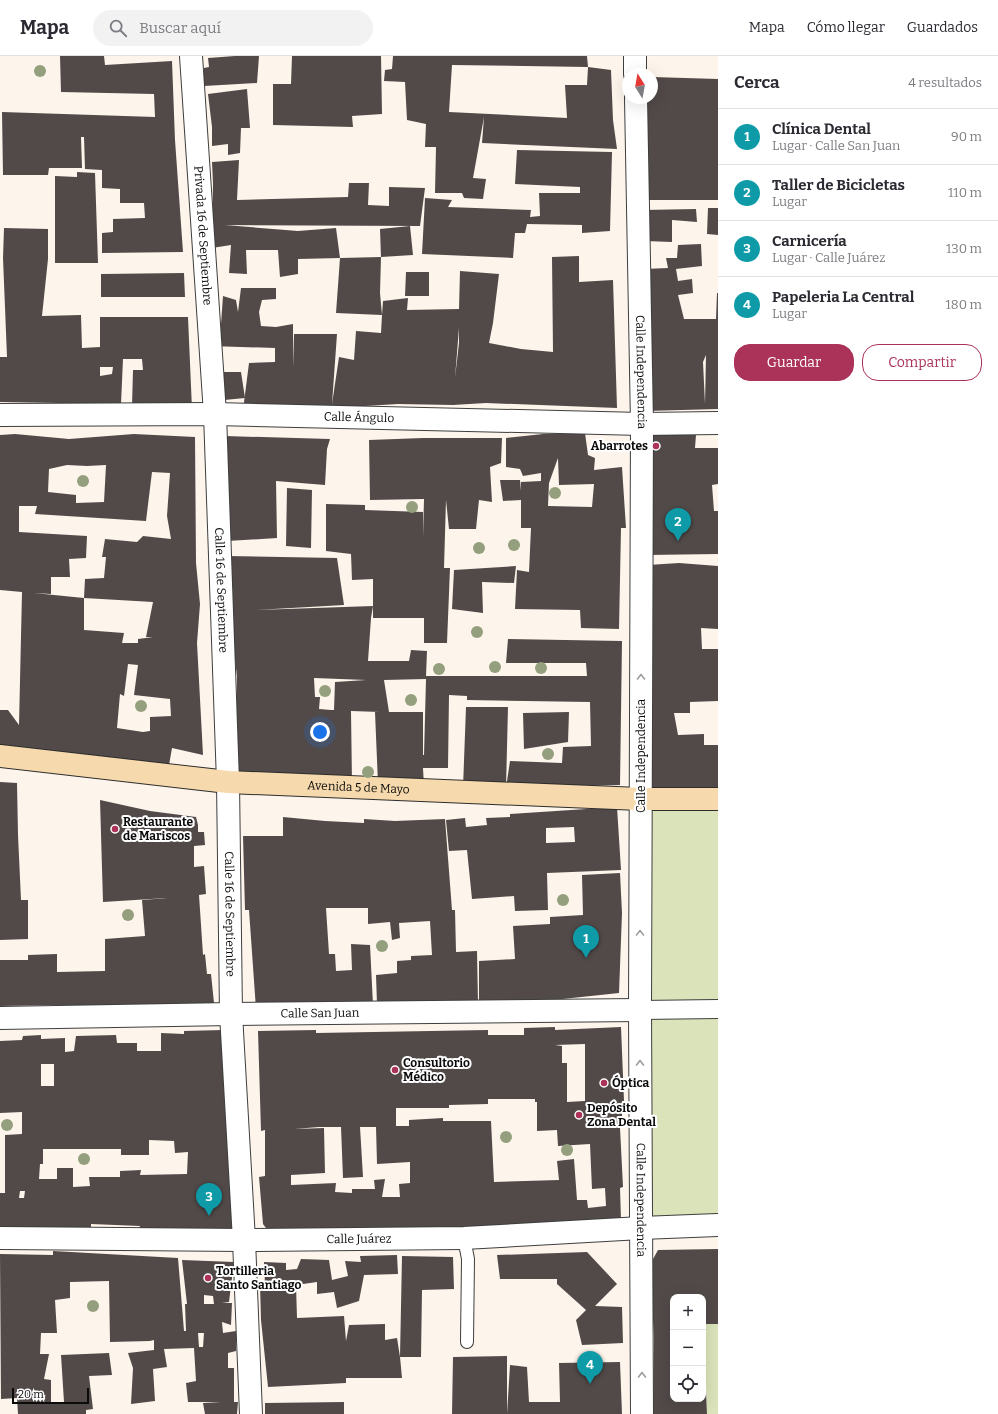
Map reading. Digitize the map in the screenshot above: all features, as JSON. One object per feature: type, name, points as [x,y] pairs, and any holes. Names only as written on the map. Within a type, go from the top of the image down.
[{"type":"main road","name":"Avenida 5 de Mayo","points":[[0,756],[228,782],[640,799],[718,799]]},
{"type":"street","name":"Privada 16 de Septiembre","points":[[191,56],[215,414]]},
{"type":"street","points":[[635,56],[636,68]]},
{"type":"street","name":"Calle Independencia","points":[[636,104],[642,424],[640,799],[642,1414]]},
{"type":"street","name":"Calle Ángulo","points":[[0,415],[215,414],[642,424],[718,423]]},
{"type":"street","name":"Calle 16 de Septiembre","points":[[215,414],[228,782],[231,1014],[244,1240],[251,1414]]},
{"type":"street","points":[[640,1010],[718,1009]]},
{"type":"street","name":"Calle San Juan","points":[[0,1018],[640,1010]]},
{"type":"street","name":"Calle Juárez","points":[[0,1238],[244,1240],[464,1238],[718,1225]]},
{"type":"lane","points":[[464,1238],[468,1259],[467,1342]]},
{"type":"green space","points":[[650,808],[718,808],[718,1215],[649,1218]]},
{"type":"green space","points":[[706,1324],[718,1324],[718,1414],[707,1414]]},
{"type":"building","points":[[60,56],[104,56],[105,65],[172,61],[175,140],[183,252],[102,253],[102,233],[113,232],[113,219],[145,218],[144,203],[120,203],[120,189],[102,188],[102,170],[85,169],[84,137],[81,137],[82,168],[49,168],[48,175],[3,175],[2,112],[155,117],[154,94],[61,92]]},
{"type":"building","points":[[259,56],[257,83],[204,86],[204,68],[209,67],[208,58]]},
{"type":"building","points":[[292,56],[381,56],[382,114],[352,116],[353,127],[273,125],[273,84],[291,84]]},
{"type":"building","points":[[393,56],[587,56],[588,67],[611,70],[613,120],[617,149],[482,143],[484,117],[473,178],[486,179],[483,199],[464,198],[462,193],[435,193],[436,147],[425,147],[426,124],[407,120],[405,82],[384,81],[385,70],[392,69]],"holes":[[[452,65],[588,67],[587,85],[565,85],[567,118],[449,112]]]},
{"type":"building","points":[[658,77],[718,79],[718,200],[643,200],[641,104],[658,104]]},
{"type":"building","points":[[247,89],[250,128],[241,128],[240,153],[228,155],[228,144],[212,146],[212,127],[208,94]]},
{"type":"building","points":[[517,150],[612,152],[610,231],[582,233],[582,225],[527,224],[525,233],[515,233],[513,258],[422,254],[425,198],[452,200],[448,207],[531,210],[530,217],[540,216],[539,193],[580,193],[580,187],[515,184]]},
{"type":"building","points":[[239,160],[237,200],[348,197],[349,183],[369,183],[368,205],[389,206],[389,187],[425,188],[420,226],[225,225],[298,231],[336,228],[340,258],[298,259],[298,274],[280,277],[278,250],[246,250],[247,274],[229,273],[231,245],[212,248],[212,162]]},
{"type":"building","points":[[77,172],[95,173],[98,263],[55,263],[55,176],[77,177]]},
{"type":"building","points":[[708,208],[718,208],[718,235],[707,234]]},
{"type":"building","points":[[696,209],[697,222],[672,220],[672,242],[644,241],[643,210]]},
{"type":"building","points":[[410,226],[413,255],[381,257],[380,229]]},
{"type":"building","points":[[4,228],[48,229],[48,259],[42,316],[81,315],[82,348],[100,347],[100,317],[188,317],[192,409],[132,406],[133,370],[143,370],[142,359],[123,359],[121,404],[0,402],[0,357],[7,357],[3,258]],"holes":[[[100,367],[113,367],[112,374],[100,376]]]},
{"type":"building","points":[[701,244],[702,266],[676,269],[678,281],[692,279],[693,293],[678,295],[684,319],[716,319],[718,293],[718,409],[645,411],[644,269],[668,268],[666,258],[677,258],[678,245]],"holes":[[[706,355],[705,404],[703,362]]]},
{"type":"building","points":[[579,256],[579,282],[613,280],[617,408],[486,403],[453,405],[398,404],[332,408],[243,410],[249,363],[275,362],[275,348],[210,346],[209,324],[221,324],[223,296],[236,300],[238,312],[241,288],[276,288],[276,299],[262,300],[259,312],[261,326],[276,327],[293,324],[293,368],[294,334],[337,334],[332,404],[339,357],[354,360],[356,331],[381,333],[383,301],[408,298],[407,310],[459,309],[460,271],[499,274],[489,343],[521,349],[553,352],[552,257]],"holes":[[[459,328],[459,343],[455,378]]]},
{"type":"building","points":[[381,257],[380,293],[382,315],[336,313],[340,258]]},
{"type":"building","points":[[406,272],[429,272],[429,296],[405,296]]},
{"type":"building","points":[[184,273],[185,297],[101,297],[101,274]]},
{"type":"building","points":[[217,372],[241,372],[245,398],[214,401]]},
{"type":"building","points":[[585,433],[588,455],[595,458],[594,470],[622,467],[626,528],[621,528],[619,629],[581,628],[580,610],[515,609],[517,570],[529,572],[531,528],[521,528],[521,500],[503,501],[500,480],[520,480],[521,491],[521,482],[541,481],[541,473],[523,476],[520,469],[506,467],[506,438],[543,434]],"holes":[[[558,458],[559,485],[594,484],[592,507],[548,506],[549,483]]]},
{"type":"building","points":[[15,434],[69,439],[134,434],[195,437],[196,563],[200,604],[197,643],[203,755],[172,748],[168,771],[83,755],[0,745],[0,710],[8,710],[19,725],[22,592],[0,590],[0,435]],"holes":[[[67,465],[106,465],[104,502],[76,503],[76,495],[48,492],[49,469]],[[152,472],[170,473],[167,516],[171,539],[143,536],[137,542],[105,539],[102,557],[106,557],[104,578],[85,579],[84,598],[34,593],[51,594],[51,577],[70,577],[69,559],[86,558],[87,536],[19,532],[19,506],[37,506],[35,514],[146,521]],[[84,598],[153,602],[146,637],[153,637],[138,639],[138,643],[122,643],[124,633],[84,630]],[[128,664],[138,665],[134,695],[170,699],[171,716],[150,717],[150,731],[143,732],[117,728],[120,694],[124,696]]]},
{"type":"building","points":[[648,434],[696,435],[695,448],[718,448],[718,484],[712,485],[714,511],[718,511],[718,554],[647,555]]},
{"type":"building","points":[[225,436],[330,439],[327,449],[325,485],[276,481],[277,538],[227,541]]},
{"type":"building","points":[[502,438],[501,463],[490,467],[492,502],[479,500],[476,529],[449,529],[446,500],[444,568],[450,568],[447,643],[424,643],[424,618],[373,618],[373,579],[352,580],[351,554],[326,551],[326,504],[365,505],[365,510],[423,512],[423,537],[424,499],[370,500],[369,440]]},
{"type":"building","points":[[287,488],[312,490],[311,548],[286,546]]},
{"type":"building","points":[[227,556],[337,558],[344,605],[256,610],[373,606],[368,661],[409,661],[411,650],[427,651],[426,676],[587,676],[586,663],[506,663],[508,639],[622,641],[620,785],[506,788],[510,761],[562,763],[563,747],[591,746],[590,702],[467,700],[467,696],[449,695],[448,768],[423,768],[424,786],[378,784],[375,712],[380,712],[351,711],[352,783],[236,777],[237,676],[229,611]],"holes":[[[314,678],[366,680],[335,682],[334,710],[331,710],[319,709],[320,697],[315,697]],[[426,679],[424,755],[423,755],[423,712],[389,712],[384,680]]]},
{"type":"building","points":[[679,563],[718,566],[718,629],[701,628],[702,649],[718,649],[718,701],[690,702],[690,713],[674,713],[678,735],[704,734],[704,745],[718,745],[718,787],[650,787],[648,565]]},
{"type":"building","points":[[516,566],[514,583],[482,582],[483,613],[452,609],[454,570]]},
{"type":"building","points":[[466,707],[508,707],[506,788],[463,788]]},
{"type":"building","points":[[569,712],[568,742],[524,749],[523,713]]},
{"type":"building","points":[[0,782],[17,783],[21,900],[28,900],[28,939],[0,940]]},
{"type":"building","points":[[100,800],[150,811],[196,817],[198,832],[204,832],[205,845],[194,846],[194,867],[204,866],[206,894],[199,895],[203,955],[205,954],[207,974],[211,974],[214,1003],[108,1008],[108,1005],[56,1007],[56,1005],[0,1006],[0,960],[28,960],[28,955],[57,954],[57,972],[105,971],[105,939],[145,936],[142,900],[167,898],[103,902]]},
{"type":"building","points":[[617,807],[621,870],[547,873],[548,910],[515,911],[514,896],[472,899],[467,850],[449,851],[446,820],[465,818],[466,827],[487,825],[486,818],[510,817],[510,814]],"holes":[[[574,827],[575,842],[546,843],[546,828]]]},
{"type":"building","points":[[283,817],[364,823],[364,819],[395,821],[445,819],[452,910],[455,910],[456,952],[477,951],[478,1003],[377,1004],[376,975],[397,973],[397,961],[411,960],[411,956],[432,955],[430,921],[399,923],[400,938],[392,940],[390,922],[368,924],[368,908],[326,908],[329,954],[335,954],[336,971],[352,970],[351,944],[370,945],[373,1005],[256,1009],[249,910],[245,910],[243,836],[283,836]]},
{"type":"building","points":[[620,873],[622,913],[619,993],[553,1000],[479,1003],[479,961],[515,959],[513,926],[550,924],[550,917],[583,915],[582,875]]},
{"type":"building","points":[[555,1027],[555,1030],[621,1027],[624,1101],[622,1101],[622,1128],[620,1128],[623,1187],[620,1188],[621,1220],[411,1230],[269,1232],[263,1224],[259,1177],[265,1176],[265,1130],[261,1131],[258,1031],[316,1030],[316,1033],[488,1030],[488,1035],[524,1035],[524,1028]],"holes":[[[585,1044],[585,1101],[567,1102],[567,1063],[562,1063],[562,1046],[555,1045]],[[488,1099],[535,1099],[535,1102],[537,1102],[537,1131],[557,1130],[558,1146],[590,1144],[592,1189],[605,1188],[606,1206],[588,1208],[587,1200],[577,1200],[574,1159],[557,1161],[559,1180],[494,1182],[491,1121],[443,1121],[443,1118],[409,1120],[409,1126],[396,1126],[396,1108],[449,1108],[449,1105],[488,1104]],[[341,1127],[343,1178],[363,1177],[360,1127],[376,1127],[377,1164],[410,1162],[410,1183],[399,1184],[400,1197],[382,1197],[385,1179],[374,1180],[375,1189],[352,1189],[352,1193],[335,1192],[336,1183],[291,1185],[291,1175],[325,1173],[324,1128],[294,1129]]]},
{"type":"building","points":[[223,1030],[225,1110],[232,1202],[232,1232],[139,1229],[140,1226],[91,1224],[91,1230],[0,1228],[0,1193],[5,1193],[5,1135],[22,1134],[22,1112],[0,1113],[0,1041],[22,1040],[23,1036],[41,1035],[41,1039],[65,1038],[65,1052],[74,1051],[76,1036],[116,1035],[117,1043],[137,1043],[137,1051],[161,1051],[161,1033],[184,1034],[184,1031]],"holes":[[[41,1064],[54,1064],[54,1086],[41,1086]],[[149,1140],[174,1141],[175,1153],[188,1152],[187,1174],[140,1175],[141,1170],[120,1171],[120,1177],[89,1177],[90,1186],[73,1187],[73,1168],[57,1168],[57,1179],[39,1179],[40,1164],[43,1164],[43,1149],[121,1149],[121,1155],[149,1155]],[[20,1191],[25,1191],[24,1198],[19,1198]]]},
{"type":"building","points":[[718,1249],[718,1324],[706,1324],[706,1294],[670,1294],[670,1402],[706,1402],[706,1392],[707,1414],[653,1414],[654,1337],[652,1302],[650,1301],[652,1261],[658,1250]]},
{"type":"building","points":[[53,1251],[178,1258],[184,1331],[186,1331],[185,1304],[187,1304],[182,1260],[234,1262],[229,1302],[222,1303],[232,1303],[231,1325],[222,1322],[223,1333],[236,1331],[236,1351],[228,1353],[228,1368],[234,1368],[234,1402],[238,1402],[237,1414],[205,1414],[203,1403],[221,1402],[188,1402],[186,1383],[196,1381],[194,1348],[164,1349],[167,1367],[153,1369],[155,1401],[131,1404],[133,1368],[128,1353],[154,1350],[154,1340],[110,1342],[109,1281],[70,1282],[70,1298],[55,1300],[57,1333],[41,1333],[40,1354],[49,1354],[44,1379],[51,1380],[51,1403],[64,1402],[61,1355],[109,1353],[112,1375],[89,1376],[93,1409],[86,1410],[86,1414],[18,1414],[17,1398],[1,1399],[0,1254],[53,1255]],"holes":[[[204,1295],[213,1296],[214,1304],[204,1304]],[[198,1333],[204,1333],[203,1347],[199,1347]]]},
{"type":"building","points":[[587,1252],[617,1284],[595,1306],[622,1307],[623,1343],[582,1345],[576,1320],[586,1310],[557,1284],[557,1279],[500,1279],[497,1255]]},
{"type":"building","points":[[397,1255],[398,1274],[364,1275],[359,1301],[337,1308],[334,1292],[317,1294],[317,1282],[296,1285],[297,1318],[344,1316],[346,1341],[349,1325],[385,1324],[385,1340],[397,1338],[402,1378],[346,1378],[346,1383],[268,1387],[261,1320],[260,1284],[265,1284],[264,1262],[286,1263],[286,1270],[297,1269],[301,1259],[329,1260],[332,1280],[348,1276],[345,1261],[361,1262],[360,1256]]},
{"type":"building","points":[[402,1256],[453,1257],[454,1289],[422,1290],[421,1357],[400,1357]]},
{"type":"building","points":[[507,1356],[507,1414],[452,1414],[453,1357]]},
{"type":"building","points":[[620,1362],[622,1414],[507,1414],[510,1365],[527,1367],[529,1402],[560,1402],[559,1363]]},
{"type":"building","points":[[344,1402],[344,1414],[265,1414],[265,1403]]},
{"type":"place","name":"Abarrotes","points":[[656,446]]},
{"type":"place","name":"Taller de Bicicletas","points":[[678,541]]},
{"type":"place","name":"Restaurante de Mariscos","points":[[115,829]]},
{"type":"place","name":"Clínica Dental","points":[[586,958]]},
{"type":"place","name":"Consultorio Médico","points":[[395,1070]]},
{"type":"place","name":"Óptica","points":[[604,1083]]},
{"type":"place","name":"Depósito Zona Dental","points":[[579,1115]]},
{"type":"place","name":"Carnicería","points":[[209,1216]]},
{"type":"place","name":"Tortilleria Santo Santiago","points":[[208,1278]]},
{"type":"place","name":"Papeleria La Central","points":[[590,1384]]}]
